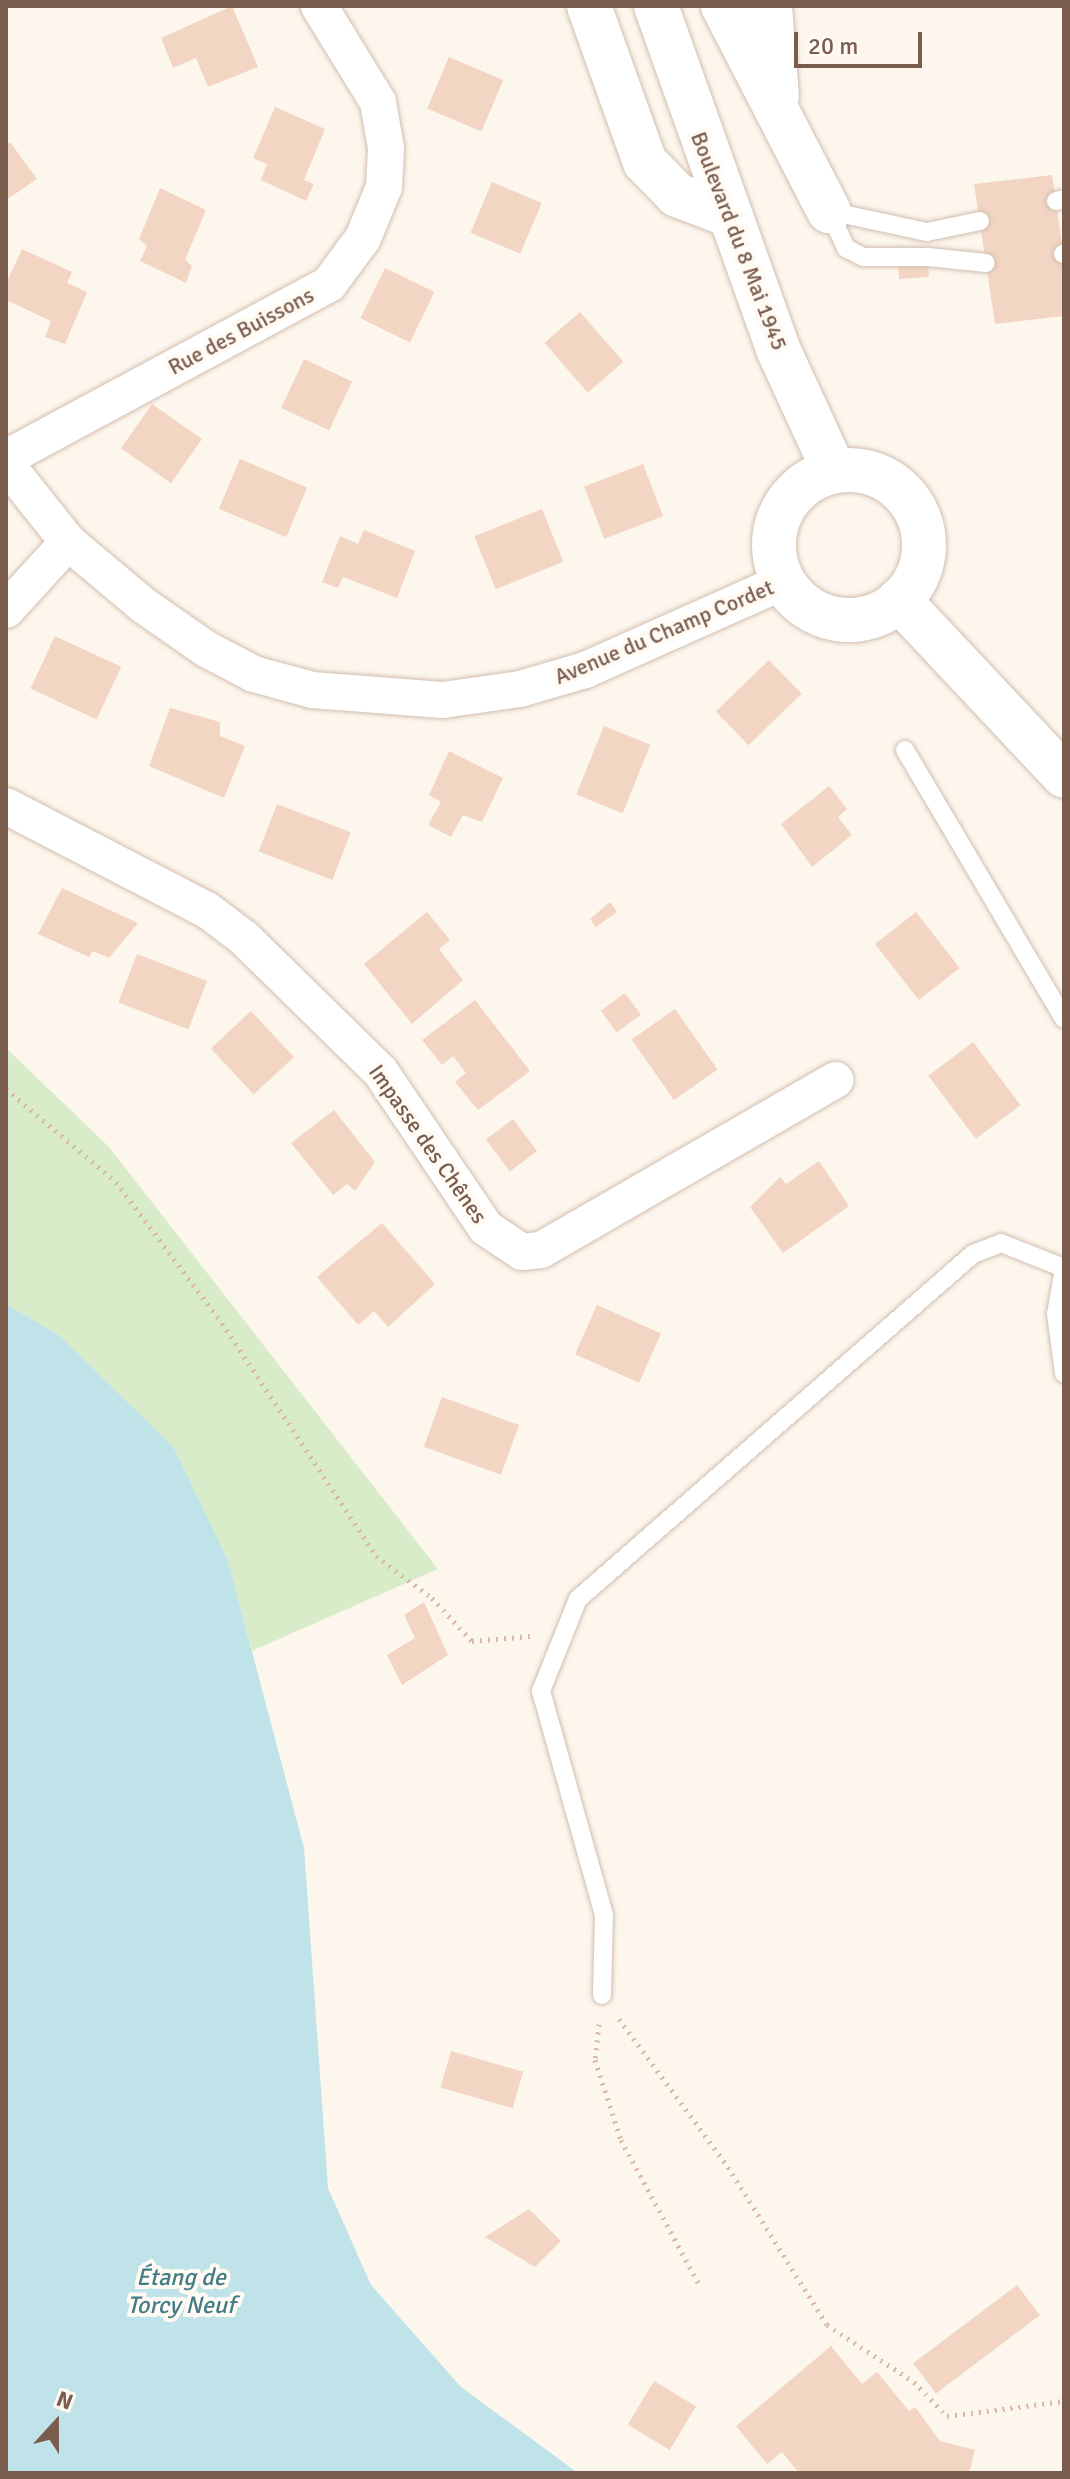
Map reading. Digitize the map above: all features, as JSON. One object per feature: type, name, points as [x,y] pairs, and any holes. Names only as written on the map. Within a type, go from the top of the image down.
[{"type":"street","name":"Rue des Buissons","points":[[6,461],[329,284],[363,238],[384,187],[386,148],[378,102],[319,6]]},
{"type":"street","points":[[589,6],[645,162],[677,195],[729,215]]},
{"type":"street","name":"Boulevard du 8 Mai 1945","points":[[656,6],[778,349],[834,471]]},
{"type":"street","points":[[723,6],[778,106],[829,211]]},
{"type":"street","points":[[770,6],[778,106]]},
{"type":"street","name":"Avenue du Champ Cordet","points":[[6,461],[68,542],[143,605],[206,649],[254,674],[312,690],[443,700],[489,693],[585,670],[783,582]]},
{"type":"street","points":[[854,470],[893,483],[918,517],[922,562],[899,600],[866,618],[828,617],[810,609],[783,582],[775,560],[780,513],[812,479],[834,471],[854,470]]},
{"type":"street","points":[[6,610],[68,542]]},
{"type":"street","points":[[899,600],[1064,776]]},
{"type":"street","name":"Impasse des Chênes","points":[[6,806],[207,910],[244,938],[380,1071],[486,1228],[522,1252],[541,1250],[835,1080]]},
{"type":"lane","points":[[829,211],[927,232],[980,221]]},
{"type":"lane","points":[[829,211],[846,248],[863,257],[986,263]]},
{"type":"lane","points":[[905,750],[1064,1019]]},
{"type":"lane","points":[[602,1995],[604,1915],[541,1691],[561,1634],[578,1599],[973,1254],[1001,1243],[1064,1268],[1056,1314],[1064,1373]]},
{"type":"path","points":[[6,1089],[116,1182],[222,1323],[376,1556],[432,1598],[472,1641],[561,1634]]},
{"type":"path","points":[[602,1995],[595,2060],[621,2140],[700,2286]]},
{"type":"path","points":[[602,1995],[728,2167],[827,2325],[914,2382],[947,2416],[1064,2401]]},
{"type":"green space","points":[[6,1048],[109,1147],[438,1569],[252,1651],[228,1561],[59,1335],[6,1304]]},
{"type":"water","name":"Étang de Torcy Neuf","points":[[6,1304],[59,1335],[174,1448],[228,1561],[304,1848],[328,2188],[371,2285],[461,2387],[578,2473],[6,2473]]},
{"type":"building","points":[[232,6],[258,67],[208,87],[196,58],[173,68],[161,38]]},
{"type":"building","points":[[449,57],[503,80],[481,132],[427,109]]},
{"type":"building","points":[[275,107],[325,129],[304,180],[314,184],[306,201],[261,180],[267,164],[253,158]]},
{"type":"building","points":[[10,142],[37,179],[6,200],[6,145]]},
{"type":"building","points":[[1052,175],[1064,258],[1064,316],[995,324],[974,184]]},
{"type":"building","points":[[492,182],[542,203],[520,254],[471,233]]},
{"type":"building","points":[[160,188],[206,210],[185,260],[192,266],[186,283],[140,261],[147,246],[139,239]]},
{"type":"building","points":[[22,249],[72,272],[67,283],[87,292],[65,344],[45,337],[51,321],[6,300],[6,284]]},
{"type":"building","points":[[928,264],[929,277],[899,279],[898,266]]},
{"type":"building","points":[[385,268],[434,292],[410,342],[360,318]]},
{"type":"building","points":[[580,312],[623,362],[588,393],[545,343]]},
{"type":"building","points":[[304,359],[352,381],[329,430],[281,408]]},
{"type":"building","points":[[152,404],[202,439],[171,483],[121,448]]},
{"type":"building","points":[[240,459],[307,488],[286,537],[219,509]]},
{"type":"building","points":[[643,464],[663,516],[604,539],[584,487]]},
{"type":"building","points":[[542,509],[563,562],[496,589],[474,536]]},
{"type":"building","points":[[364,530],[415,551],[397,598],[343,577],[338,588],[322,582],[340,536],[358,544]]},
{"type":"building","points":[[55,636],[121,667],[97,719],[30,689]]},
{"type":"building","points":[[769,660],[802,694],[748,745],[716,711]]},
{"type":"building","points":[[170,708],[220,722],[220,736],[245,746],[224,798],[149,766]]},
{"type":"building","points":[[604,726],[650,745],[623,813],[576,795]]},
{"type":"building","points":[[449,751],[503,778],[482,822],[463,815],[451,837],[428,825],[441,802],[429,795]]},
{"type":"building","points":[[829,786],[847,809],[838,817],[852,835],[812,867],[781,824]]},
{"type":"building","points":[[277,804],[351,832],[332,880],[259,852]]},
{"type":"building","points":[[62,888],[138,923],[109,958],[93,951],[89,957],[38,934]]},
{"type":"building","points":[[610,902],[617,912],[596,927],[590,919]]},
{"type":"building","points":[[427,912],[450,940],[439,949],[463,980],[412,1024],[364,964]]},
{"type":"building","points":[[916,912],[960,968],[919,1000],[875,944]]},
{"type":"building","points":[[137,954],[207,981],[188,1029],[118,1003]]},
{"type":"building","points":[[625,993],[641,1015],[617,1032],[601,1011]]},
{"type":"building","points":[[475,1000],[530,1071],[478,1110],[455,1082],[466,1073],[453,1056],[442,1065],[422,1040]]},
{"type":"building","points":[[675,1009],[717,1070],[674,1100],[632,1039]]},
{"type":"building","points":[[251,1011],[294,1057],[254,1095],[211,1049]]},
{"type":"building","points":[[973,1042],[1021,1105],[976,1139],[928,1076]]},
{"type":"building","points":[[334,1110],[375,1162],[355,1191],[347,1184],[333,1195],[291,1143]]},
{"type":"building","points":[[513,1119],[537,1151],[510,1171],[486,1139]]},
{"type":"building","points":[[819,1161],[849,1206],[783,1253],[750,1207],[780,1177],[786,1184]]},
{"type":"building","points":[[382,1223],[435,1284],[388,1327],[374,1311],[358,1325],[317,1277]]},
{"type":"building","points":[[597,1305],[661,1333],[639,1383],[575,1354]]},
{"type":"building","points":[[442,1397],[519,1425],[501,1475],[424,1447]]},
{"type":"building","points":[[424,1602],[448,1655],[402,1685],[387,1655],[415,1638],[404,1615]]},
{"type":"building","points":[[451,2051],[523,2072],[513,2108],[441,2088]]},
{"type":"building","points":[[529,2209],[561,2241],[535,2267],[485,2237]]},
{"type":"building","points":[[1017,2285],[1040,2315],[936,2394],[913,2363]]},
{"type":"building","points":[[831,2346],[862,2384],[877,2372],[909,2411],[915,2407],[940,2441],[975,2450],[969,2473],[799,2473],[782,2452],[767,2464],[736,2426]]},
{"type":"building","points":[[654,2381],[696,2406],[670,2450],[628,2425]]}]
